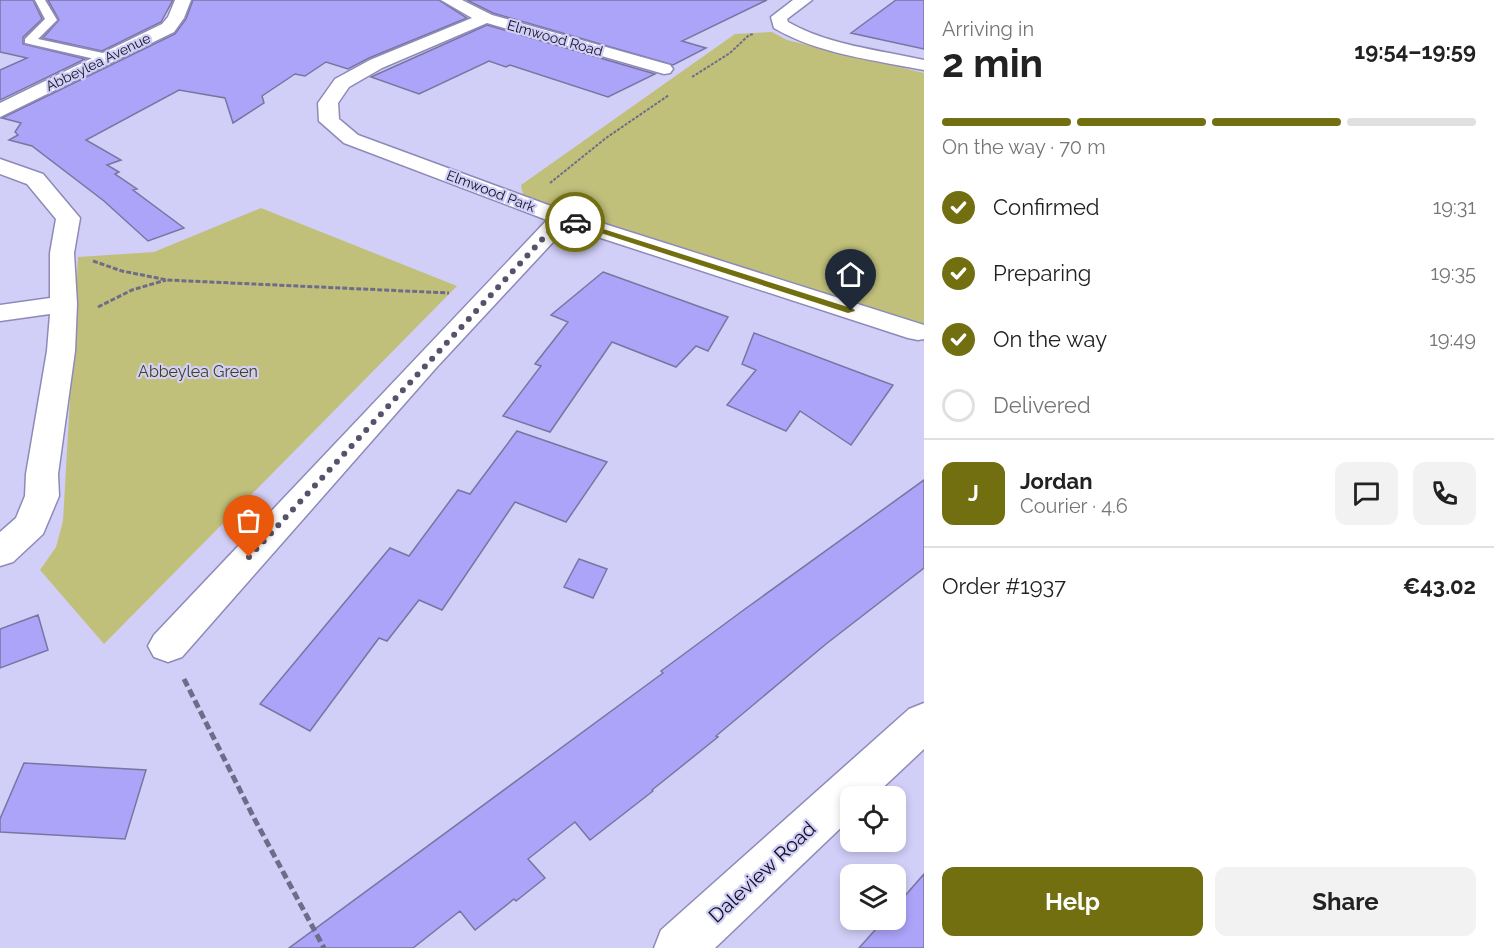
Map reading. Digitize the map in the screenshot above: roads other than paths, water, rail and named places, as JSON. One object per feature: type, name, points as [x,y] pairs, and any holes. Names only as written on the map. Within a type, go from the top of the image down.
[{"type":"street","name":"Abbeylea Avenue","points":[[0,111],[168,28],[176,18],[183,0]]},
{"type":"street","name":"Elmwood Road","points":[[449,0],[486,18],[664,69]]},
{"type":"street","points":[[775,0],[800,3]]},
{"type":"street","points":[[800,3],[779,17],[780,24],[814,39],[924,65]]},
{"type":"street","name":"Elmwood Park","points":[[486,18],[376,64],[342,83],[328,103],[329,120],[351,139],[562,218],[918,332]]},
{"type":"street","points":[[0,166],[35,179],[68,218],[62,253],[64,304],[61,351],[42,474],[42,496],[31,525],[0,552]]},
{"type":"street","points":[[168,646],[480,304],[562,218]]},
{"type":"street","points":[[0,313],[64,304]]},
{"type":"street","name":"Daleview Road","points":[[679,948],[924,722]]},
{"type":"lane","points":[[40,0],[51,21],[25,43],[108,58]]},
{"type":"park label","name":"Abbeylea Green","points":[[198,371]]}]
